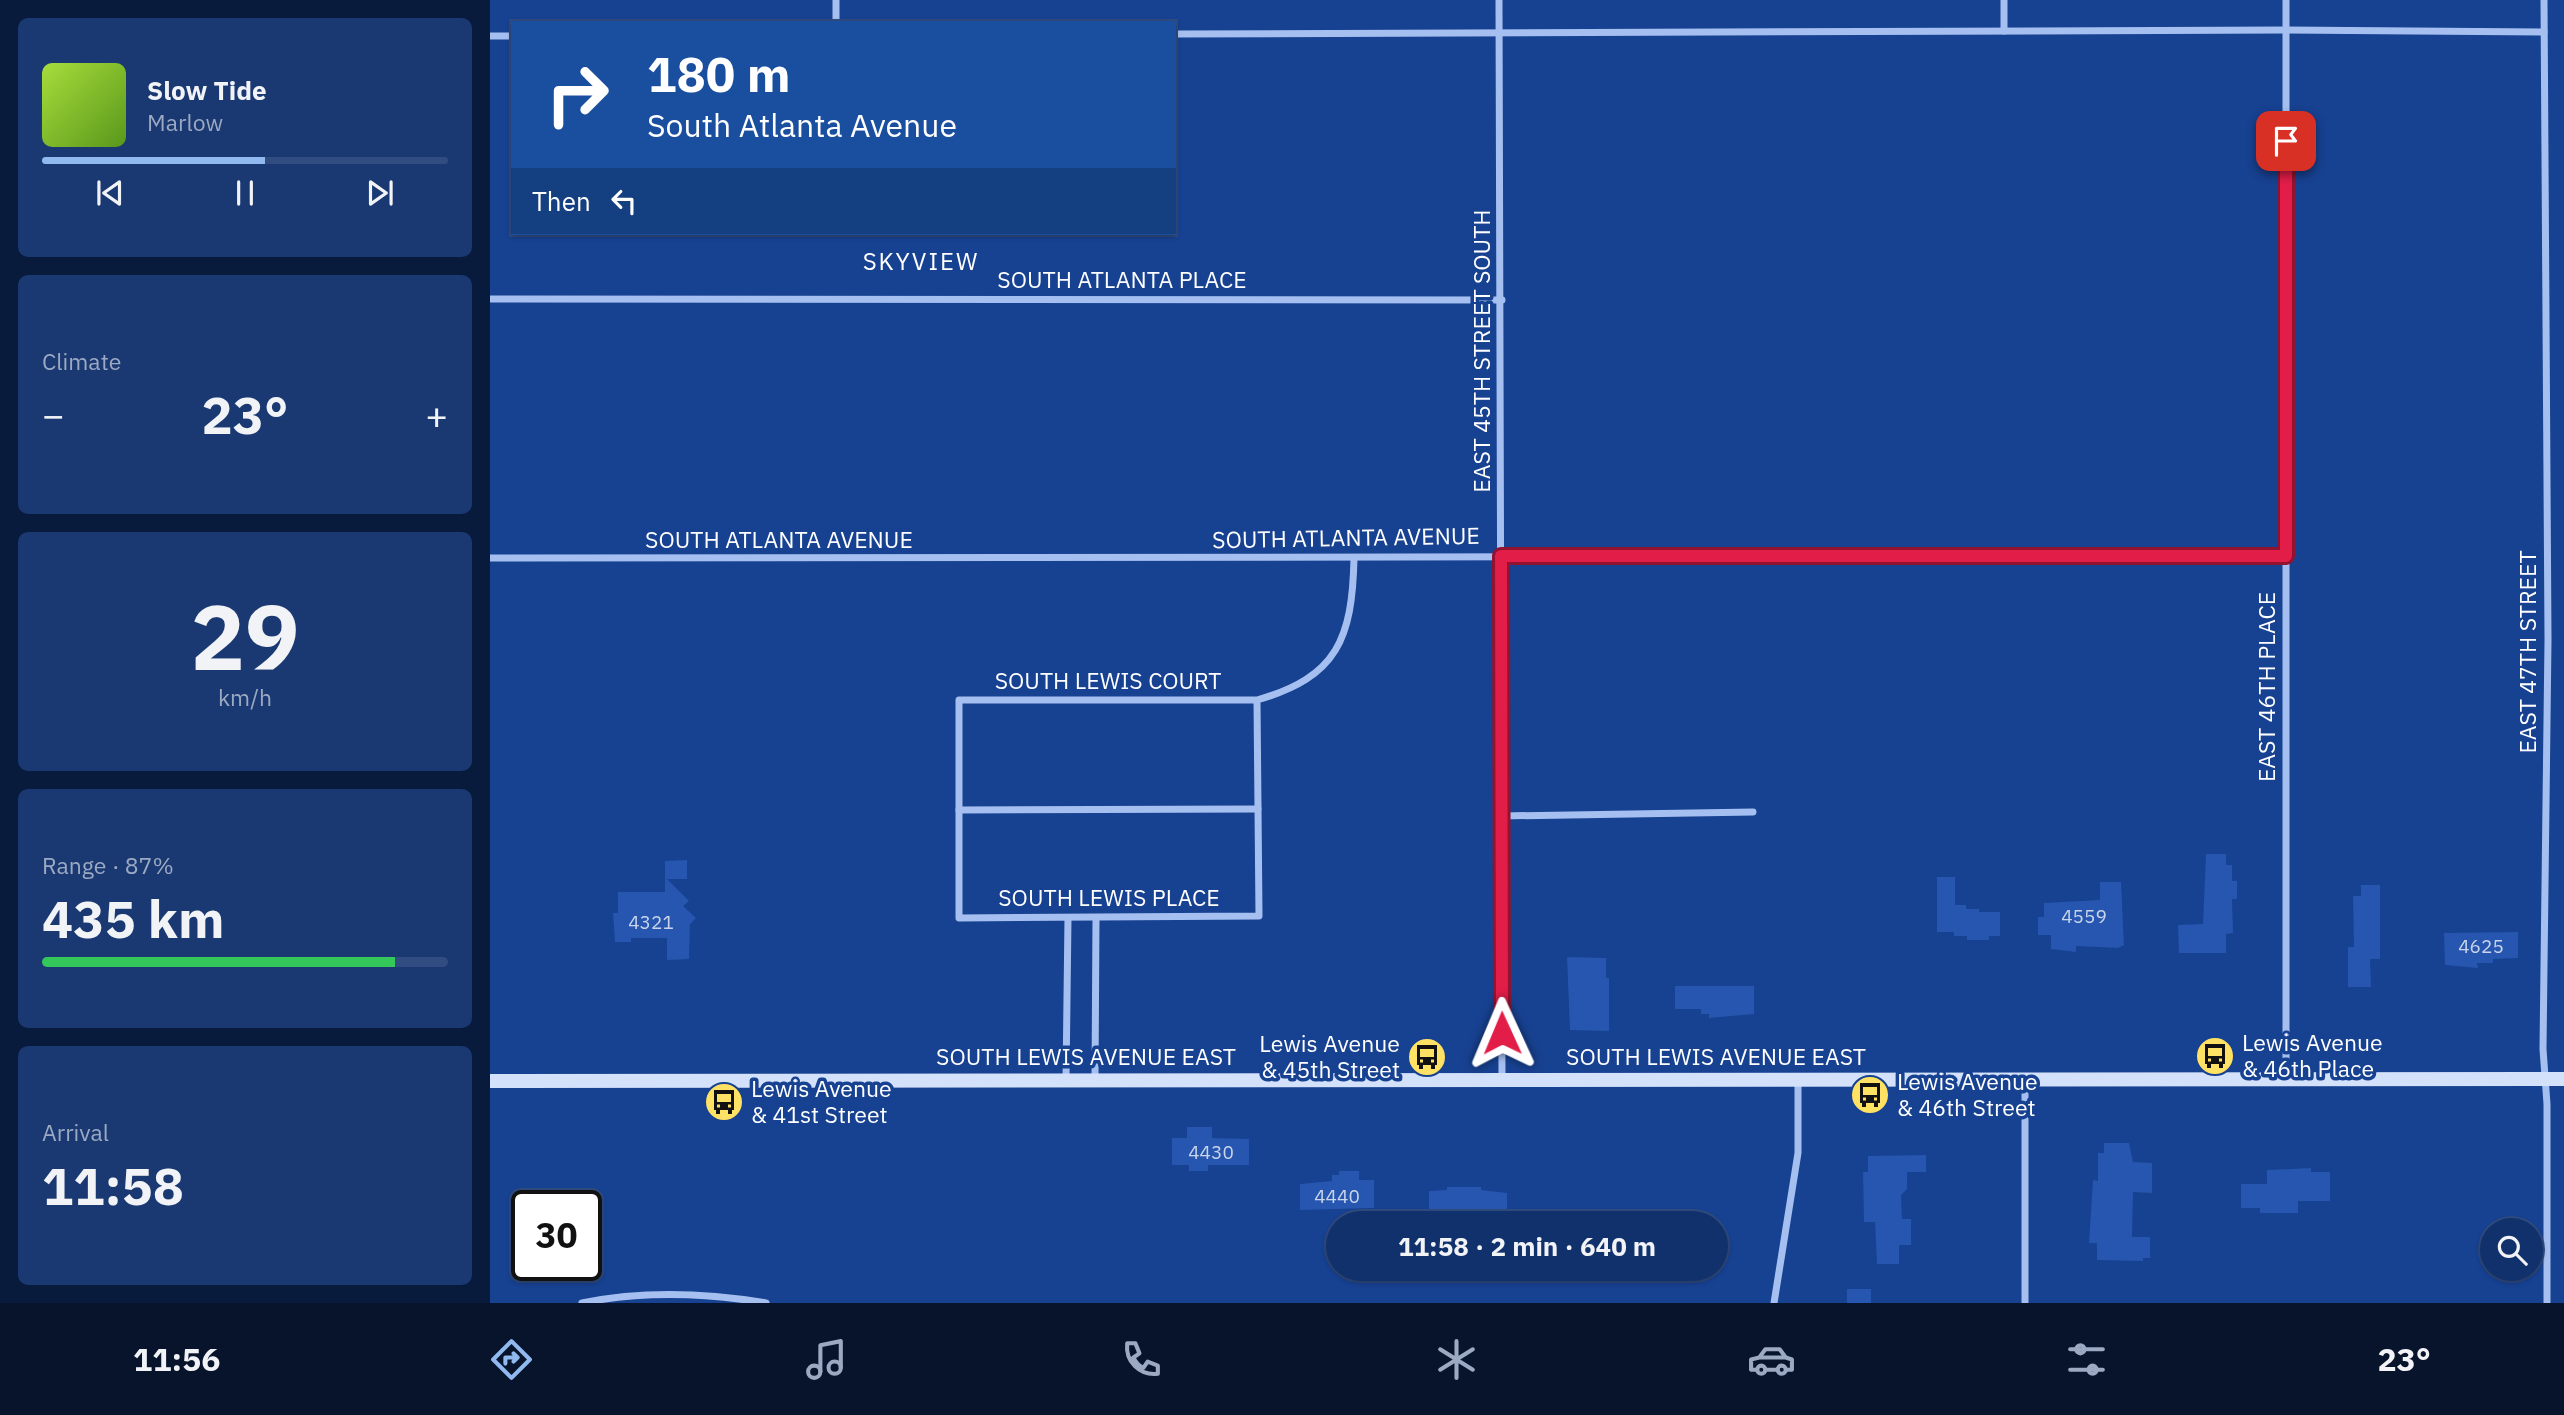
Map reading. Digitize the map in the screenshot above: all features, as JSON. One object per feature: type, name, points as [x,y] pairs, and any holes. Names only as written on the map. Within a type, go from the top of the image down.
[{"type":"main road","name":"SOUTH LEWIS AVENUE EAST","points":[[490,1081],[2564,1079]]},
{"type":"street","points":[[836,0],[836,21]]},
{"type":"street","name":"EAST 45TH STREET SOUTH","points":[[1499,0],[1502,300],[1502,1080]]},
{"type":"street","points":[[2004,0],[2004,32]]},
{"type":"street","name":"EAST 46TH PLACE","points":[[2286,0],[2286,1079]]},
{"type":"street","name":"EAST 47TH STREET","points":[[2544,0],[2548,626],[2547,1303]]},
{"type":"street","points":[[1176,34],[2286,30],[2544,32]]},
{"type":"street","points":[[490,36],[511,36]]},
{"type":"street","name":"SOUTH ATLANTA PLACE","points":[[490,299],[1502,300]]},
{"type":"street","name":"SOUTH ATLANTA AVENUE","points":[[490,558],[2286,556]]},
{"type":"street","points":[[960,810],[1258,809],[1257,700],[1300,684],[1318,672],[1334,653],[1351,613],[1354,559]]},
{"type":"street","name":"SOUTH LEWIS COURT","points":[[960,810],[960,701],[1257,700]]},
{"type":"street","name":"SOUTH LEWIS PLACE","points":[[960,810],[959,918],[1096,918],[1259,916],[1258,809]]},
{"type":"street","points":[[1501,816],[1753,812]]},
{"type":"street","points":[[1066,1079],[1068,918]]},
{"type":"street","points":[[1095,1079],[1096,918]]},
{"type":"street","points":[[2025,1079],[2025,1303]]},
{"type":"street","points":[[1774,1303],[1798,1153],[1798,1080]]},
{"type":"street","points":[[582,1303],[666,1295],[737,1298],[766,1303]]},
{"type":"building","points":[[2206,854],[2226,854],[2226,865],[2232,865],[2232,881],[2237,881],[2237,899],[2232,899],[2233,933],[2226,934],[2226,953],[2179,953],[2178,925],[2203,924]]},
{"type":"building","points":[[687,860],[687,879],[667,879],[689,901],[683,906],[696,918],[690,924],[689,959],[667,960],[667,938],[631,938],[631,942],[615,942],[613,913],[618,913],[618,892],[665,892],[665,861]]},
{"type":"building","points":[[1937,877],[1955,877],[1955,905],[1966,905],[1966,909],[1979,909],[1979,912],[2000,912],[2000,936],[1989,936],[1989,940],[1967,940],[1967,936],[1954,936],[1954,932],[1937,932]]},
{"type":"building","points":[[2100,882],[2121,882],[2124,945],[2118,948],[2076,946],[2076,952],[2051,949],[2051,935],[2038,935],[2038,917],[2044,917],[2044,903],[2100,900]]},
{"type":"building","points":[[2361,885],[2380,885],[2380,959],[2370,959],[2371,987],[2348,987],[2348,947],[2354,947],[2353,896],[2361,896]]},
{"type":"building","points":[[2518,932],[2518,958],[2477,963],[2478,968],[2445,965],[2444,933]]},
{"type":"building","points":[[1567,957],[1606,958],[1606,978],[1609,978],[1609,1031],[1570,1030]]},
{"type":"building","points":[[1675,986],[1754,986],[1754,1014],[1709,1018],[1709,1014],[1701,1014],[1701,1009],[1675,1009]]},
{"type":"building","points":[[1187,1127],[1212,1127],[1212,1138],[1249,1139],[1249,1165],[1208,1165],[1208,1171],[1189,1171],[1189,1165],[1172,1165],[1172,1138],[1187,1138]]},
{"type":"building","points":[[2104,1143],[2129,1143],[2133,1162],[2152,1163],[2152,1193],[2133,1192],[2132,1237],[2150,1237],[2150,1258],[2143,1258],[2143,1261],[2097,1260],[2097,1243],[2089,1243],[2093,1180],[2098,1181],[2098,1153],[2104,1153]]},
{"type":"building","points":[[1926,1155],[1926,1172],[1907,1172],[1907,1189],[1901,1195],[1902,1219],[1911,1219],[1911,1245],[1899,1245],[1899,1264],[1877,1264],[1875,1222],[1864,1222],[1863,1172],[1868,1172],[1868,1156]]},
{"type":"building","points":[[2311,1168],[2311,1172],[2330,1172],[2330,1201],[2298,1201],[2298,1213],[2260,1213],[2260,1208],[2241,1208],[2241,1184],[2267,1184],[2267,1170]]},
{"type":"building","points":[[1339,1171],[1359,1171],[1359,1180],[1374,1180],[1374,1208],[1300,1210],[1300,1184],[1332,1181],[1332,1175],[1339,1175]]},
{"type":"building","points":[[1447,1187],[1481,1187],[1481,1190],[1507,1193],[1507,1211],[1429,1211],[1429,1191],[1447,1190]]},
{"type":"building","points":[[1847,1289],[1871,1289],[1871,1303],[1847,1303]]},
{"type":"place","name":"Lewis Avenue & 46th Place","points":[[2215,1056]]},
{"type":"place","name":"Lewis Avenue & 45th Street","points":[[1427,1057]]},
{"type":"place","name":"Lewis Avenue & 46th Street","points":[[1870,1095]]},
{"type":"place","name":"Lewis Avenue & 41st Street","points":[[724,1102]]},
{"type":"district","name":"SKYVIEW","points":[[921,262]]},
{"type":"route","points":[[1502,1033],[1501,556],[2286,556],[2286,141]]}]
